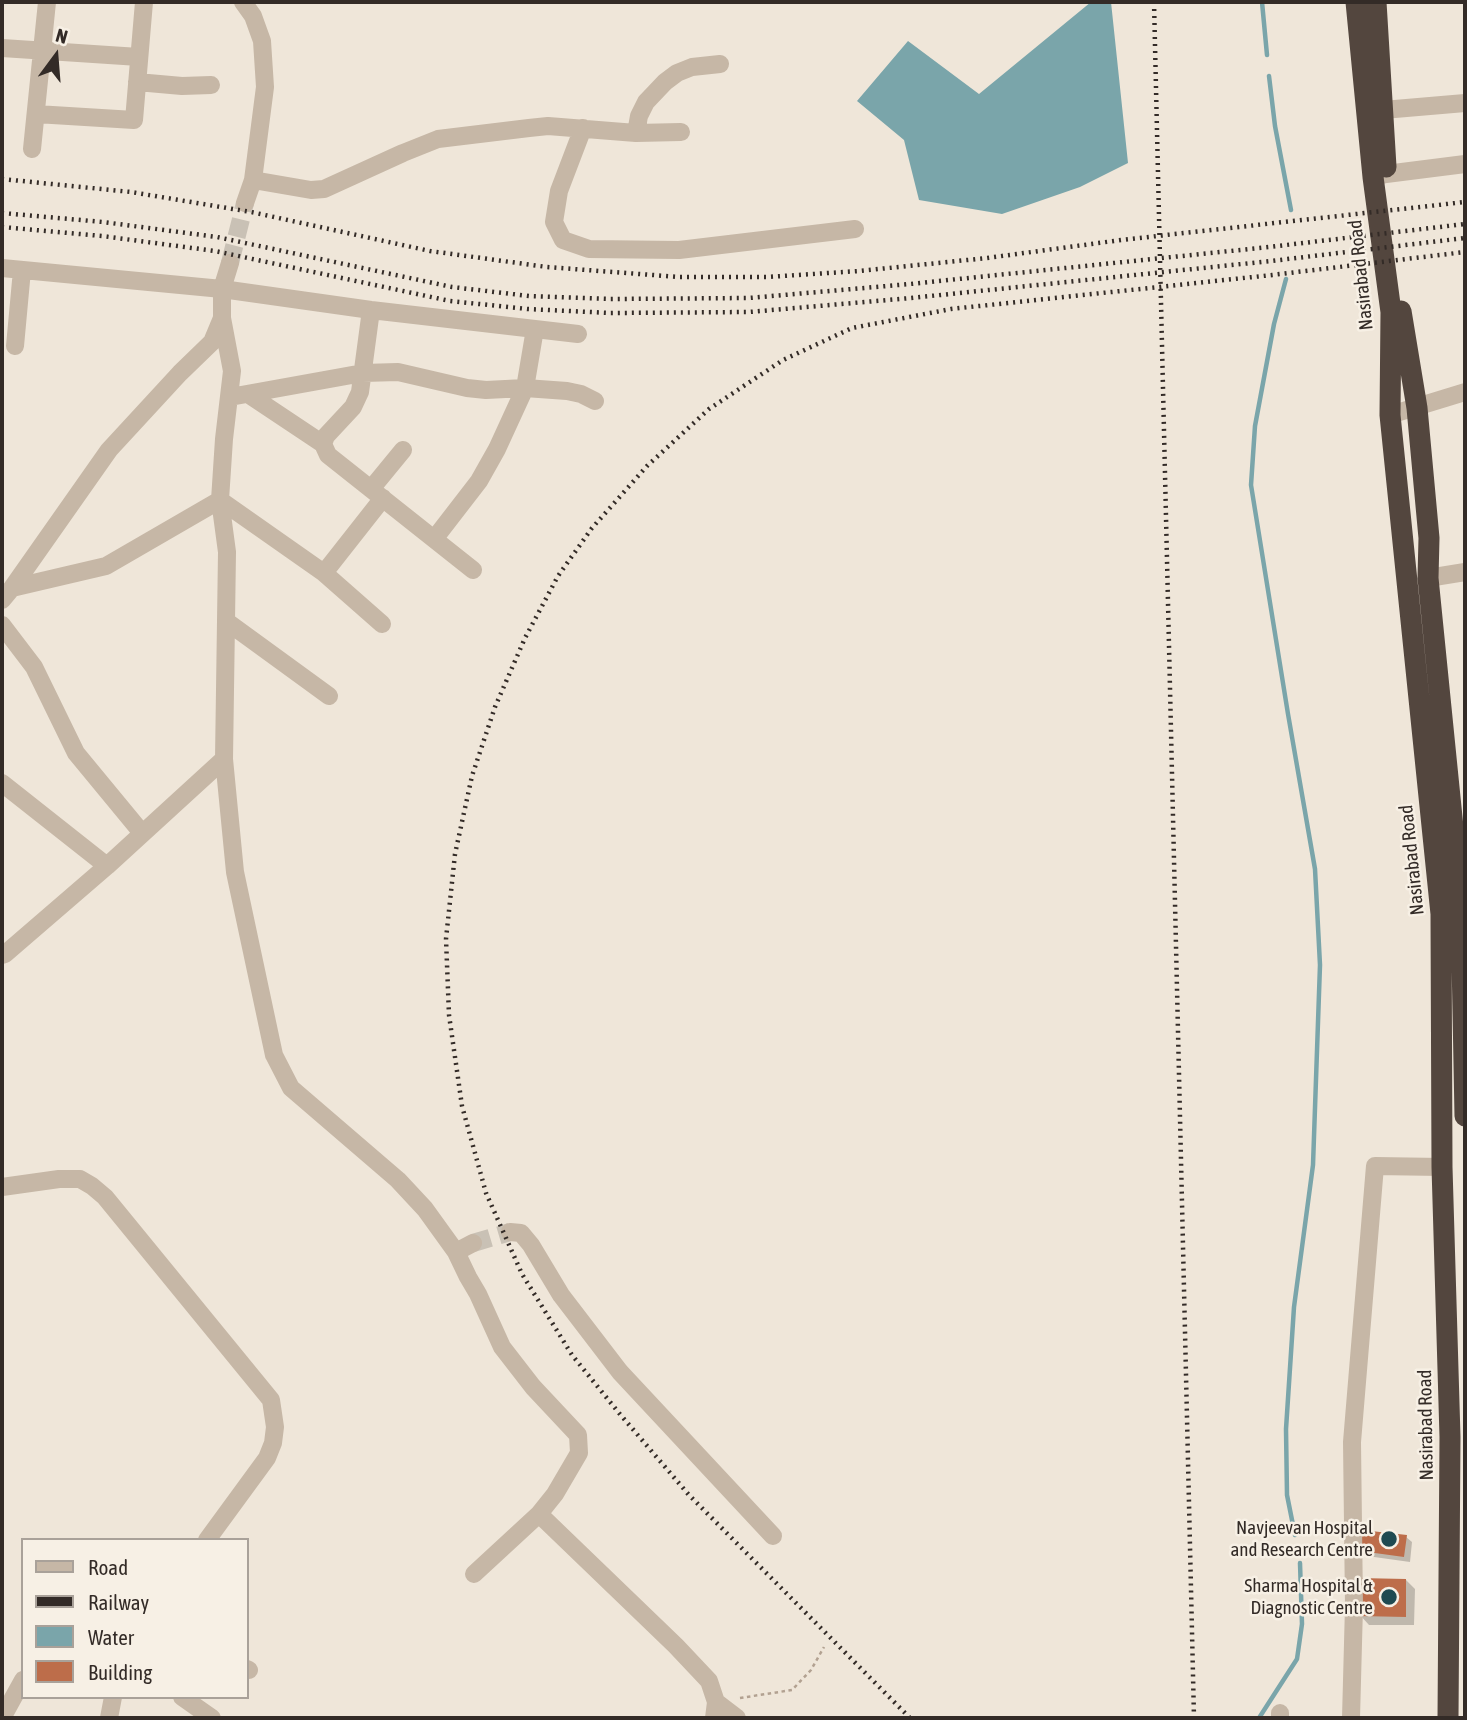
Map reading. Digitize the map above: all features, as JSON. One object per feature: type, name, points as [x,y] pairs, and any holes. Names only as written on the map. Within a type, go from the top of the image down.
[{"type":"highway","name":"Nasirabad Road","points":[[1356,2],[1380,176],[1417,408],[1429,538],[1428,578],[1463,904],[1465,1116]]},
{"type":"highway","name":"Nasirabad Road","points":[[1376,2],[1383,110],[1380,176],[1391,312],[1390,415],[1441,914],[1442,1167],[1450,1437],[1448,1718]]},
{"type":"highway","points":[[1404,538],[1429,538]]},
{"type":"street","points":[[32,149],[47,2]]},
{"type":"street","points":[[36,114],[134,120],[144,2]]},
{"type":"street","points":[[243,2],[253,16],[262,41],[265,87],[253,180],[246,203]]},
{"type":"street","points":[[2,48],[139,57]]},
{"type":"street","points":[[637,125],[646,102],[677,73],[692,67],[720,64]]},
{"type":"street","points":[[137,82],[182,86],[211,85]]},
{"type":"street","points":[[1383,110],[1465,103]]},
{"type":"street","points":[[253,180],[311,190],[324,189],[438,139],[548,126],[583,128],[637,125],[681,132]]},
{"type":"street","points":[[583,128],[559,191],[554,222],[563,240],[589,249],[679,250],[855,229]]},
{"type":"street","points":[[1380,176],[1465,164]]},
{"type":"street","points":[[230,263],[222,289],[222,318],[232,371],[220,500],[227,551],[224,759],[235,872],[274,1055],[291,1088],[398,1180],[425,1209],[456,1252],[502,1348],[533,1387],[578,1435],[579,1453],[555,1494],[539,1514],[474,1574]]},
{"type":"street","points":[[2,268],[222,289],[371,310],[578,334]]},
{"type":"street","points":[[15,346],[22,270]]},
{"type":"street","points":[[323,444],[326,436],[352,407],[360,392],[371,310]]},
{"type":"street","points":[[7,594],[109,450],[212,342],[222,318]]},
{"type":"street","points":[[435,538],[479,481],[497,449],[525,388],[535,329]]},
{"type":"street","points":[[230,397],[363,373],[398,372],[467,388],[567,391],[595,401]]},
{"type":"street","points":[[1390,415],[1465,393]]},
{"type":"street","points":[[248,394],[323,444],[328,455],[473,570]]},
{"type":"street","points":[[324,573],[403,450]]},
{"type":"street","points":[[7,594],[106,566],[220,500]]},
{"type":"street","points":[[220,500],[324,573],[382,624]]},
{"type":"street","points":[[1428,578],[1465,572]]},
{"type":"street","points":[[226,621],[329,696]]},
{"type":"street","points":[[2,625],[34,667],[76,753],[142,833]]},
{"type":"street","points":[[3,953],[107,866],[224,759]]},
{"type":"street","points":[[2,783],[107,866]]},
{"type":"street","points":[[1442,1126],[1465,1126]]},
{"type":"street","points":[[1351,1718],[1354,1606],[1352,1442],[1376,1166],[1442,1167]]},
{"type":"street","points":[[2,1187],[59,1179],[80,1179],[92,1186],[105,1198],[271,1400],[275,1427],[267,1458],[208,1538]]},
{"type":"street","points":[[510,1232],[521,1233],[531,1245],[561,1295],[620,1372],[773,1536]]},
{"type":"street","points":[[456,1252],[473,1243]]},
{"type":"street","points":[[539,1514],[709,1681],[715,1710],[737,1718]]},
{"type":"street","points":[[2,1718],[21,1684]]},
{"type":"street","points":[[109,1718],[113,1699]]},
{"type":"street","points":[[185,1699],[212,1718]]},
{"type":"path","points":[[715,1710],[792,1690],[811,1671],[824,1647]]},
{"type":"water","points":[[1091,2],[1111,2],[1128,163],[1080,187],[1002,214],[919,200],[904,140],[857,101],[908,41],[979,94]]},
{"type":"building","points":[[1362,1530],[1407,1535],[1404,1557],[1360,1551]]},
{"type":"building","points":[[1358,1578],[1406,1579],[1406,1617],[1358,1616]]},
{"type":"waterway","points":[[1262,2],[1267,55]]},
{"type":"waterway","points":[[1269,76],[1275,126],[1291,210]]},
{"type":"waterway","points":[[1286,279],[1274,324],[1255,426],[1251,485],[1315,869],[1320,965],[1313,1165],[1294,1307],[1286,1429],[1287,1495],[1295,1535]]},
{"type":"waterway","points":[[1259,1718],[1297,1659],[1302,1624],[1300,1563]]},
{"type":"tunnel","points":[[230,263],[245,203]]},
{"type":"tunnel","points":[[473,1243],[510,1232]]},
{"type":"railway","points":[[1154,2],[1194,1718]]},
{"type":"railway","points":[[2,179],[131,192],[251,212],[430,251],[547,267],[679,277],[767,277],[859,271],[1465,202]]},
{"type":"railway","points":[[2,213],[103,222],[217,237],[452,287],[529,296],[610,299],[749,298],[910,284],[1465,224]]},
{"type":"railway","points":[[2,227],[102,236],[215,251],[450,301],[528,309],[610,313],[749,312],[911,298],[1465,238]]},
{"type":"railway","points":[[910,1718],[689,1495],[572,1355],[522,1274],[486,1193],[462,1106],[449,1015],[446,939],[455,854],[472,776],[495,707],[525,638],[558,576],[592,528],[647,466],[709,409],[783,360],[852,328],[951,309],[1465,252]]},
{"type":"place","name":"Navjeevan Hospital and Research Centre","points":[[1389,1539]]},
{"type":"place","name":"Sharma Hospital & Diagnostic Centre","points":[[1389,1597]]}]
